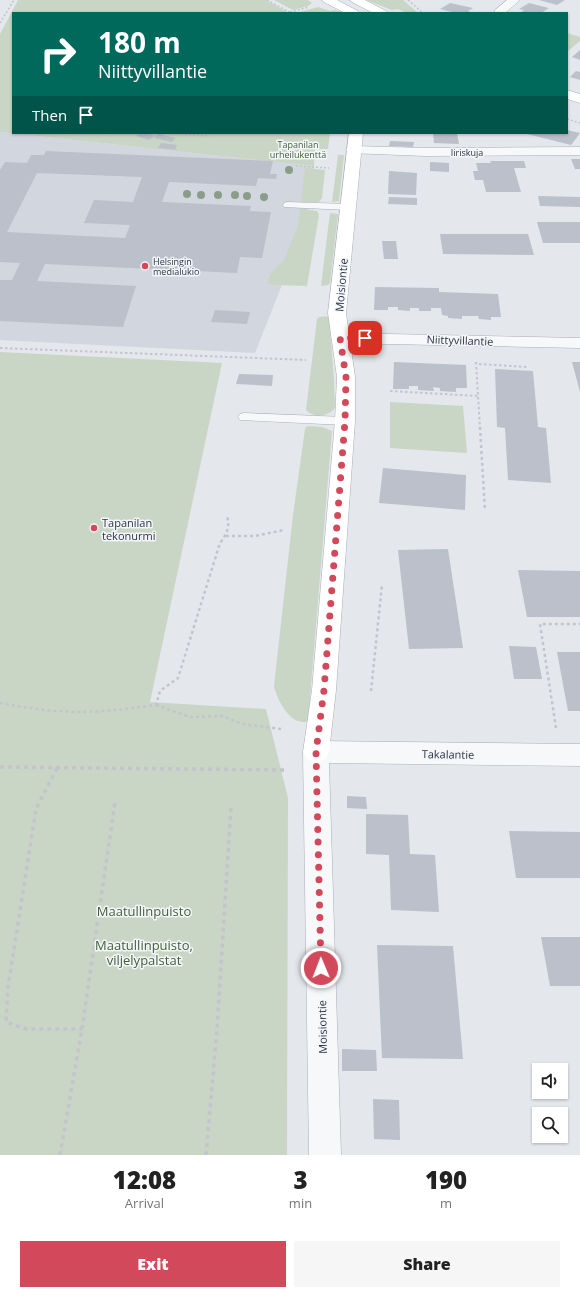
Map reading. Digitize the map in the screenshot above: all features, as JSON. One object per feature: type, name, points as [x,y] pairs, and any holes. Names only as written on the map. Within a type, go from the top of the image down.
[{"type":"street","points":[[328,0],[352,12]]},
{"type":"street","points":[[356,0],[380,12]]},
{"type":"street","points":[[499,12],[514,0]]},
{"type":"street","points":[[568,96],[575,110]]},
{"type":"street","name":"Iiriskuja","points":[[354,142],[426,152],[580,151]]},
{"type":"street","name":"Moisiontie","points":[[325,1155],[316,752],[324,690],[345,421],[346,377],[337,313],[354,142]]},
{"type":"street","name":"Niittyvillantie","points":[[340,338],[472,340],[580,344]]},
{"type":"street","name":"Takalantie","points":[[316,752],[580,755]]},
{"type":"lane","points":[[287,204],[348,207]]},
{"type":"lane","points":[[244,416],[345,421]]},
{"type":"path","points":[[0,22],[14,0]]},
{"type":"path","points":[[267,0],[290,12]]},
{"type":"path","points":[[408,0],[422,12]]},
{"type":"path","points":[[575,110],[580,123]]},
{"type":"path","points":[[185,134],[210,136]]},
{"type":"path","points":[[296,166],[331,168]]},
{"type":"path","points":[[472,340],[476,364],[485,511]]},
{"type":"path","points":[[0,348],[306,360]]},
{"type":"path","points":[[476,364],[527,367]]},
{"type":"path","points":[[390,391],[478,396]]},
{"type":"path","points":[[156,705],[160,691],[178,678],[220,543],[226,536],[230,523],[227,516]]},
{"type":"path","points":[[226,536],[262,536],[284,530]]},
{"type":"path","points":[[371,691],[382,586]]},
{"type":"path","points":[[556,731],[540,624],[580,624]]},
{"type":"path","points":[[0,703],[44,710],[91,711],[129,709],[156,705],[190,717],[222,716],[242,724],[281,729]]},
{"type":"path","points":[[0,767],[294,770]]},
{"type":"path","points":[[57,768],[36,809],[8,987],[6,1022],[26,1029],[82,1029]]},
{"type":"path","points":[[60,1155],[82,1029],[115,802]]},
{"type":"path","points":[[206,1155],[217,1028],[231,806]]},
{"type":"shaded area","name":"Helsingin medialukio","points":[[0,132],[314,166],[306,224],[255,353],[0,340]]},
{"type":"green space","name":"Tapanilan urheilukenttä","points":[[18,0],[266,0],[287,12],[12,12],[12,133],[0,132],[0,34]]},
{"type":"green space","points":[[274,0],[308,0],[312,3],[308,6],[293,10]]},
{"type":"green space","points":[[366,0],[403,0],[417,12],[405,12],[398,9],[392,10]]},
{"type":"green space","points":[[318,7],[330,11],[335,10],[341,12],[300,12]]},
{"type":"green space","points":[[568,33],[580,37],[580,41],[568,51]]},
{"type":"green space","name":"Tapanilan urheilukenttä","points":[[18,134],[330,134],[328,149],[315,149],[314,166]]},
{"type":"green space","points":[[338,155],[344,155],[339,201],[332,202]]},
{"type":"green space","points":[[305,168],[325,170],[322,198],[319,202],[301,202]]},
{"type":"green space","points":[[300,210],[317,211],[319,215],[307,286],[273,285],[267,283],[270,275],[277,266],[283,262],[298,226]]},
{"type":"green space","points":[[330,213],[338,214],[330,283],[328,285],[321,286]]},
{"type":"green space","points":[[329,316],[335,408],[325,415],[316,415],[309,413],[306,410],[317,319],[319,317]]},
{"type":"green space","name":"Maatullinpuisto","points":[[0,352],[222,363],[150,702],[266,709],[288,798],[287,1155],[0,1155]]},
{"type":"green space","points":[[390,402],[463,406],[467,453],[390,448]]},
{"type":"green space","points":[[306,427],[322,427],[332,431],[308,722],[306,722],[294,719],[286,712],[277,696],[274,686],[293,515],[305,429]]},
{"type":"building","points":[[539,0],[565,0],[557,5]]},
{"type":"building","points":[[450,3],[473,8],[468,11],[470,12],[452,12],[440,9]]},
{"type":"building","points":[[529,3],[549,8],[543,12],[521,12],[524,10],[519,9]]},
{"type":"building","points":[[580,50],[580,60],[572,57]]},
{"type":"building","points":[[576,71],[580,72],[580,80],[570,77]]},
{"type":"building","points":[[568,130],[580,133],[571,145],[527,134],[568,134]]},
{"type":"building","points":[[139,134],[150,134],[155,136],[149,140],[136,136]]},
{"type":"building","points":[[158,134],[176,138],[172,142],[154,138]]},
{"type":"building","points":[[433,134],[457,134],[459,144],[434,143]]},
{"type":"building","points":[[390,141],[414,142],[413,147],[389,146]]},
{"type":"building","points":[[161,143],[177,145],[175,150],[158,148]]},
{"type":"building","points":[[46,151],[273,161],[270,174],[277,174],[276,179],[258,178],[256,186],[169,182],[162,202],[251,206],[250,211],[271,212],[262,258],[240,257],[237,273],[45,264],[37,281],[136,286],[123,327],[0,321],[0,280],[12,280],[20,263],[0,262],[0,170],[5,162],[27,163],[31,155],[44,155]],"holes":[[[37,173],[142,177],[133,202],[94,200],[84,223],[130,225],[125,238],[7,232]]]},
{"type":"building","points":[[571,159],[580,159],[580,169],[575,169]]},
{"type":"building","points":[[490,161],[524,161],[526,168],[514,168],[521,192],[486,192],[483,180],[475,180],[473,171],[478,171],[476,163],[491,163]]},
{"type":"building","points":[[430,162],[449,163],[449,172],[430,171]]},
{"type":"building","points":[[389,171],[417,173],[416,195],[388,194]]},
{"type":"building","points":[[538,196],[580,197],[580,207],[540,206]]},
{"type":"building","points":[[389,197],[417,198],[417,205],[388,204]]},
{"type":"building","points":[[537,222],[580,222],[580,243],[543,243]]},
{"type":"building","points":[[440,234],[528,234],[534,255],[443,254]]},
{"type":"building","points":[[382,241],[396,241],[398,259],[384,259]]},
{"type":"building","points":[[375,287],[439,288],[439,292],[498,294],[501,317],[491,317],[491,320],[479,319],[478,316],[462,316],[462,319],[448,318],[448,316],[442,315],[441,308],[431,308],[431,311],[419,311],[419,308],[410,308],[410,311],[398,310],[398,307],[388,307],[388,310],[374,310]]},
{"type":"building","points":[[215,310],[250,312],[247,324],[211,322]]},
{"type":"building","points":[[394,362],[466,365],[467,388],[456,388],[456,392],[440,391],[440,388],[433,387],[434,391],[418,390],[418,386],[409,386],[409,389],[393,389]]},
{"type":"building","points":[[572,362],[580,362],[580,392]]},
{"type":"building","points":[[495,369],[533,371],[538,427],[546,428],[551,483],[508,480],[505,428],[497,427]]},
{"type":"building","points":[[239,374],[273,375],[272,386],[236,384]]},
{"type":"building","points":[[383,468],[466,475],[465,510],[379,503]]},
{"type":"building","points":[[448,549],[463,648],[409,649],[398,550]]},
{"type":"building","points":[[518,570],[580,571],[580,617],[527,617]]},
{"type":"building","points":[[509,646],[536,647],[542,679],[514,679]]},
{"type":"building","points":[[557,652],[580,652],[580,711],[568,711]]},
{"type":"building","points":[[347,796],[366,797],[367,809],[347,808]]},
{"type":"building","points":[[366,814],[408,815],[410,854],[435,855],[439,912],[391,910],[389,855],[366,854]]},
{"type":"building","points":[[509,831],[580,832],[580,878],[516,878]]},
{"type":"building","points":[[541,937],[580,937],[580,986],[550,986]]},
{"type":"building","points":[[377,945],[453,946],[463,1059],[382,1058]]},
{"type":"building","points":[[342,1049],[376,1050],[377,1071],[342,1071]]},
{"type":"building","points":[[373,1099],[399,1100],[400,1140],[374,1139]]},
{"type":"place","name":"Helsingin medialukio","points":[[145,266]]},
{"type":"place","name":"Tapanilan tekonurmi","points":[[94,528]]},
{"type":"route","points":[[321,968],[316,752],[324,690],[340,505],[345,421],[346,377],[340,338],[365,338]]},
{"type":"park label","name":"Maatullinpuisto, viljelypalstat","points":[[144,952]]}]
